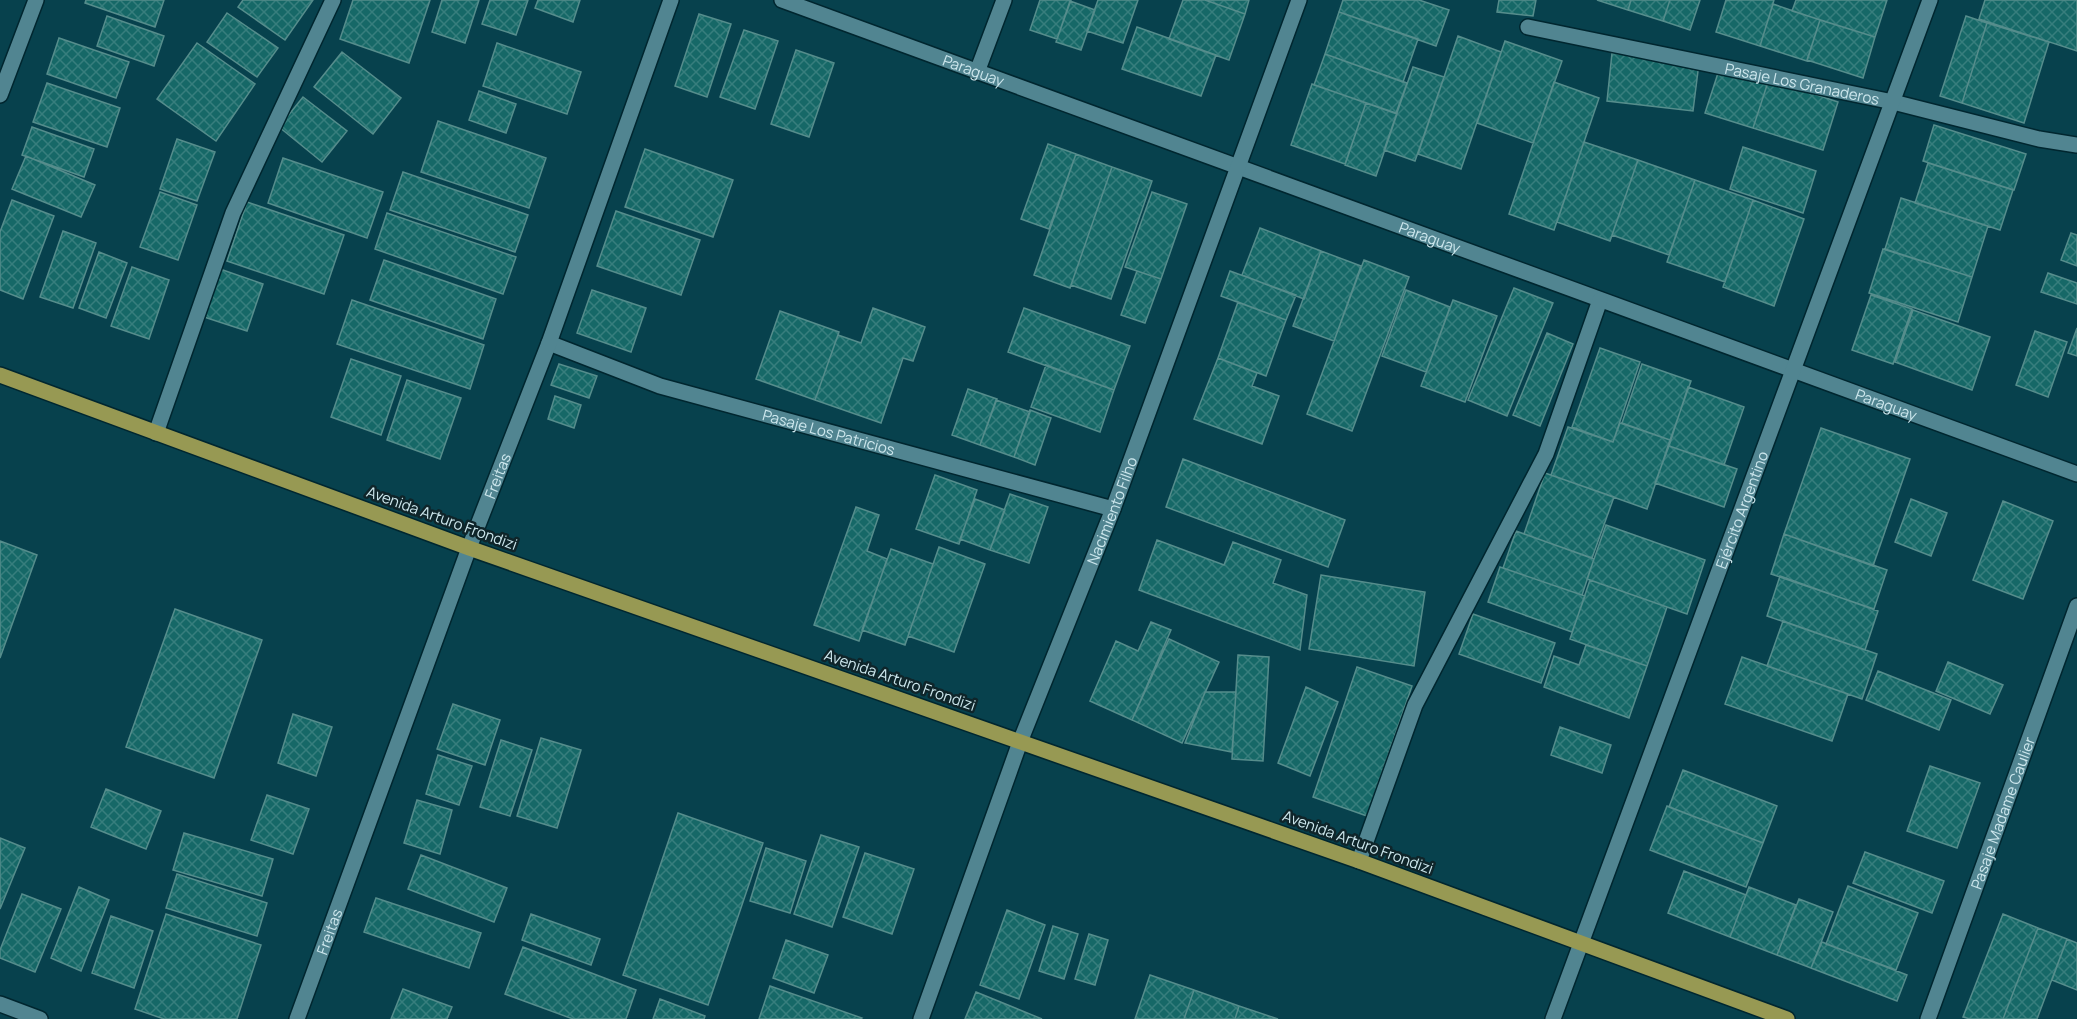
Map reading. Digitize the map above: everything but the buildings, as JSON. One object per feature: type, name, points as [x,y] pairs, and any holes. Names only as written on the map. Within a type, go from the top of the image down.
[{"type":"main road","name":"Avenida Arturo Frondizi","points":[[0,375],[469,548],[1359,861],[1787,1019]]},
{"type":"street","points":[[0,95],[36,0]]},
{"type":"street","points":[[156,433],[233,213],[333,0]]},
{"type":"street","name":"Freitas","points":[[297,1019],[469,548],[549,343],[671,0]]},
{"type":"street","name":"Paraguay","points":[[782,0],[2077,474]]},
{"type":"street","points":[[977,72],[1004,0]]},
{"type":"street","name":"Nacimiento Filho","points":[[921,1019],[1020,741],[1113,509],[1299,0]]},
{"type":"street","name":"Ejército Argentino","points":[[1553,1019],[1583,944],[1930,0]]},
{"type":"street","name":"Pasaje Los Granaderos","points":[[1528,27],[1893,102],[2038,139],[2077,145]]},
{"type":"street","points":[[1359,861],[1415,705],[1546,454],[1600,300]]},
{"type":"street","name":"Pasaje Los Patricios","points":[[549,343],[660,386],[1113,509]]},
{"type":"street","name":"Pasaje Madame Caulier","points":[[1928,1019],[2077,606]]},
{"type":"street","points":[[0,1004],[40,1019]]}]
